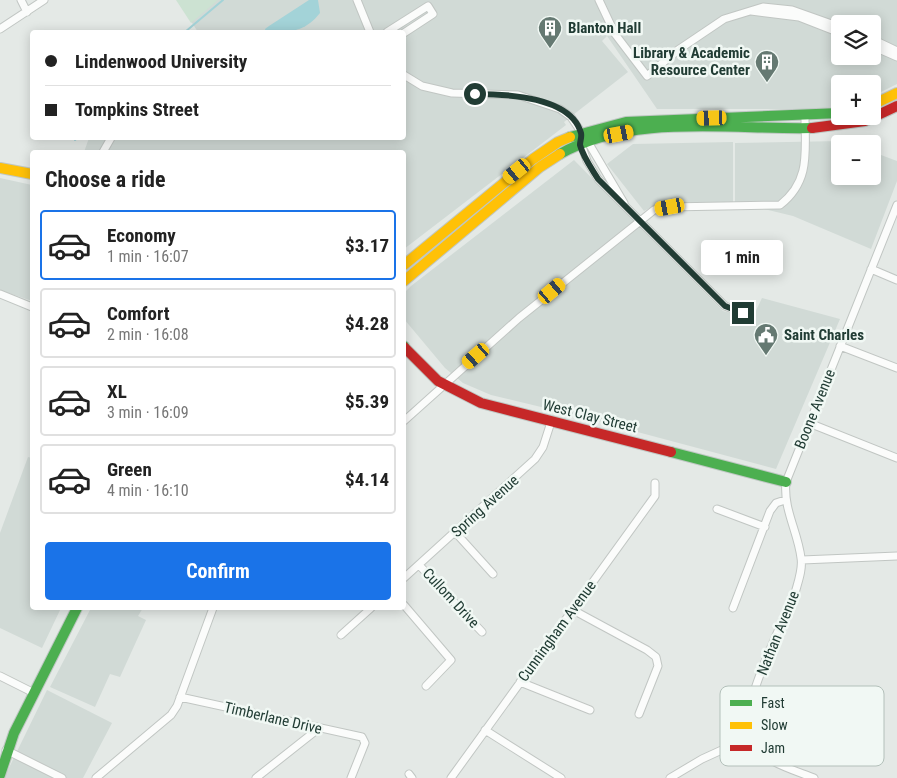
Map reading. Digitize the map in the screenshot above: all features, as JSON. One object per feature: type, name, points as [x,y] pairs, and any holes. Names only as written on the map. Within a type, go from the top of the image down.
[{"type":"main road","points":[[881,101],[897,93]]},
{"type":"main road","points":[[406,279],[540,167],[564,151],[584,143],[630,132],[715,127],[805,129],[860,122],[876,118],[897,106]]},
{"type":"main road","points":[[406,263],[533,159],[558,142],[581,133],[626,122],[831,114]]},
{"type":"main road","points":[[0,162],[4,169],[30,174]]},
{"type":"main road","name":"West Clay Street","points":[[406,350],[420,367],[442,385],[481,403],[786,482]]},
{"type":"main road","points":[[3,773],[3,753],[75,610]]},
{"type":"street","points":[[20,0],[27,12]]},
{"type":"street","points":[[0,29],[44,0]]},
{"type":"street","points":[[357,0],[369,30]]},
{"type":"street","points":[[599,0],[615,34],[647,76],[678,50],[724,19],[763,7],[792,10],[831,23]]},
{"type":"street","points":[[390,30],[428,6],[434,14],[406,33]]},
{"type":"street","points":[[751,11],[799,17],[831,29]]},
{"type":"street","points":[[881,44],[897,51]]},
{"type":"street","points":[[881,50],[897,57]]},
{"type":"street","points":[[406,76],[422,86],[452,93],[518,95],[565,112],[571,117],[581,133],[598,179],[725,306],[743,313]]},
{"type":"street","points":[[406,419],[519,318],[640,219],[654,210],[670,207],[780,205],[792,196],[801,181],[805,166],[805,116]]},
{"type":"street","points":[[584,143],[624,203]]},
{"type":"street","name":"Boone Avenue","points":[[786,500],[786,482],[897,204]]},
{"type":"street","points":[[871,270],[897,280]]},
{"type":"street","points":[[0,294],[30,305]]},
{"type":"street","points":[[840,346],[897,368]]},
{"type":"street","name":"Spring Avenue","points":[[406,576],[535,459],[543,447],[551,422]]},
{"type":"street","points":[[809,423],[897,458]]},
{"type":"street","name":"Cunningham Avenue","points":[[451,778],[655,496],[655,483]]},
{"type":"street","points":[[733,608],[773,507],[786,500]]},
{"type":"street","name":"Nathan Avenue","points":[[756,686],[795,593],[802,560],[786,500]]},
{"type":"street","points":[[717,509],[765,527]]},
{"type":"street","points":[[455,532],[493,574]]},
{"type":"street","points":[[802,560],[897,556]]},
{"type":"street","name":"Cullom Drive","points":[[419,565],[482,632]]},
{"type":"street","points":[[406,607],[451,660],[426,686]]},
{"type":"street","points":[[96,778],[171,715],[177,706],[212,610]]},
{"type":"street","points":[[341,635],[369,610]]},
{"type":"street","points":[[573,610],[647,650],[656,657],[658,666],[639,714]]},
{"type":"street","points":[[0,676],[34,693]]},
{"type":"street","points":[[520,682],[590,710]]},
{"type":"street","name":"Timberlane Drive","points":[[180,697],[318,729],[356,735],[364,739],[351,778]]},
{"type":"street","points":[[256,778],[318,729]]},
{"type":"street","points":[[485,730],[561,778]]},
{"type":"street","points":[[670,778],[720,751]]},
{"type":"street","points":[[3,753],[62,778]]},
{"type":"street","points":[[786,766],[814,778]]},
{"type":"shaded area","points":[[177,0],[897,0],[897,84],[881,92],[881,75],[831,75],[831,107],[820,109],[657,109],[607,36],[602,41],[628,72],[564,122],[566,125],[406,247],[406,150],[85,150],[88,140],[406,140],[406,30],[197,30]]},
{"type":"shaded area","points":[[831,141],[831,185],[881,185],[881,155],[897,161],[897,181],[871,249],[793,216],[735,202],[735,143]]},
{"type":"shaded area","points":[[733,142],[733,203],[656,205],[644,211],[607,164],[633,144]]},
{"type":"shaded area","points":[[574,160],[723,311],[752,319],[762,298],[840,319],[776,469],[491,395],[463,383],[445,368],[406,321],[406,291]]},
{"type":"shaded area","points":[[0,178],[30,185],[30,300],[0,290]]},
{"type":"shaded area","points":[[28,457],[30,458],[30,610],[60,610],[42,648],[0,628],[0,533]]},
{"type":"shaded area","points":[[90,610],[142,610],[138,616],[146,620],[120,677],[110,674],[95,707],[50,687]]},
{"type":"shaded area","points":[[47,690],[112,723],[83,778],[4,778]]},
{"type":"green space","points":[[176,0],[218,0],[191,23]]},
{"type":"water","points":[[309,0],[318,0],[320,13],[302,28],[296,30],[265,30]]},
{"type":"waterway","points":[[187,30],[223,0]]},
{"type":"traffic: fast","points":[[570,137],[626,122],[831,113]]},
{"type":"traffic: fast","points":[[560,154],[588,141],[618,133],[650,128],[683,126],[812,128]]},
{"type":"traffic: fast","points":[[671,452],[786,482]]},
{"type":"traffic: fast","points":[[0,775],[14,733],[76,610]]},
{"type":"traffic: slow","points":[[881,101],[897,93]]},
{"type":"traffic: slow","points":[[406,263],[533,159],[558,142],[570,137]]},
{"type":"traffic: slow","points":[[406,279],[540,167],[560,154]]},
{"type":"traffic: slow","points":[[0,168],[30,174]]},
{"type":"traffic: jam","points":[[812,128],[865,121],[897,106]]},
{"type":"traffic: jam","points":[[406,349],[438,381],[481,403],[671,452]]},
{"type":"place","name":"Blanton Hall","points":[[550,49]]},
{"type":"place","name":"Library & Academic Resource Center","points":[[767,83]]},
{"type":"place","name":"Saint Charles","points":[[766,356]]},
{"type":"route","points":[[475,94],[518,95],[565,112],[571,117],[581,133],[580,145],[598,179],[725,306],[743,313]]}]
